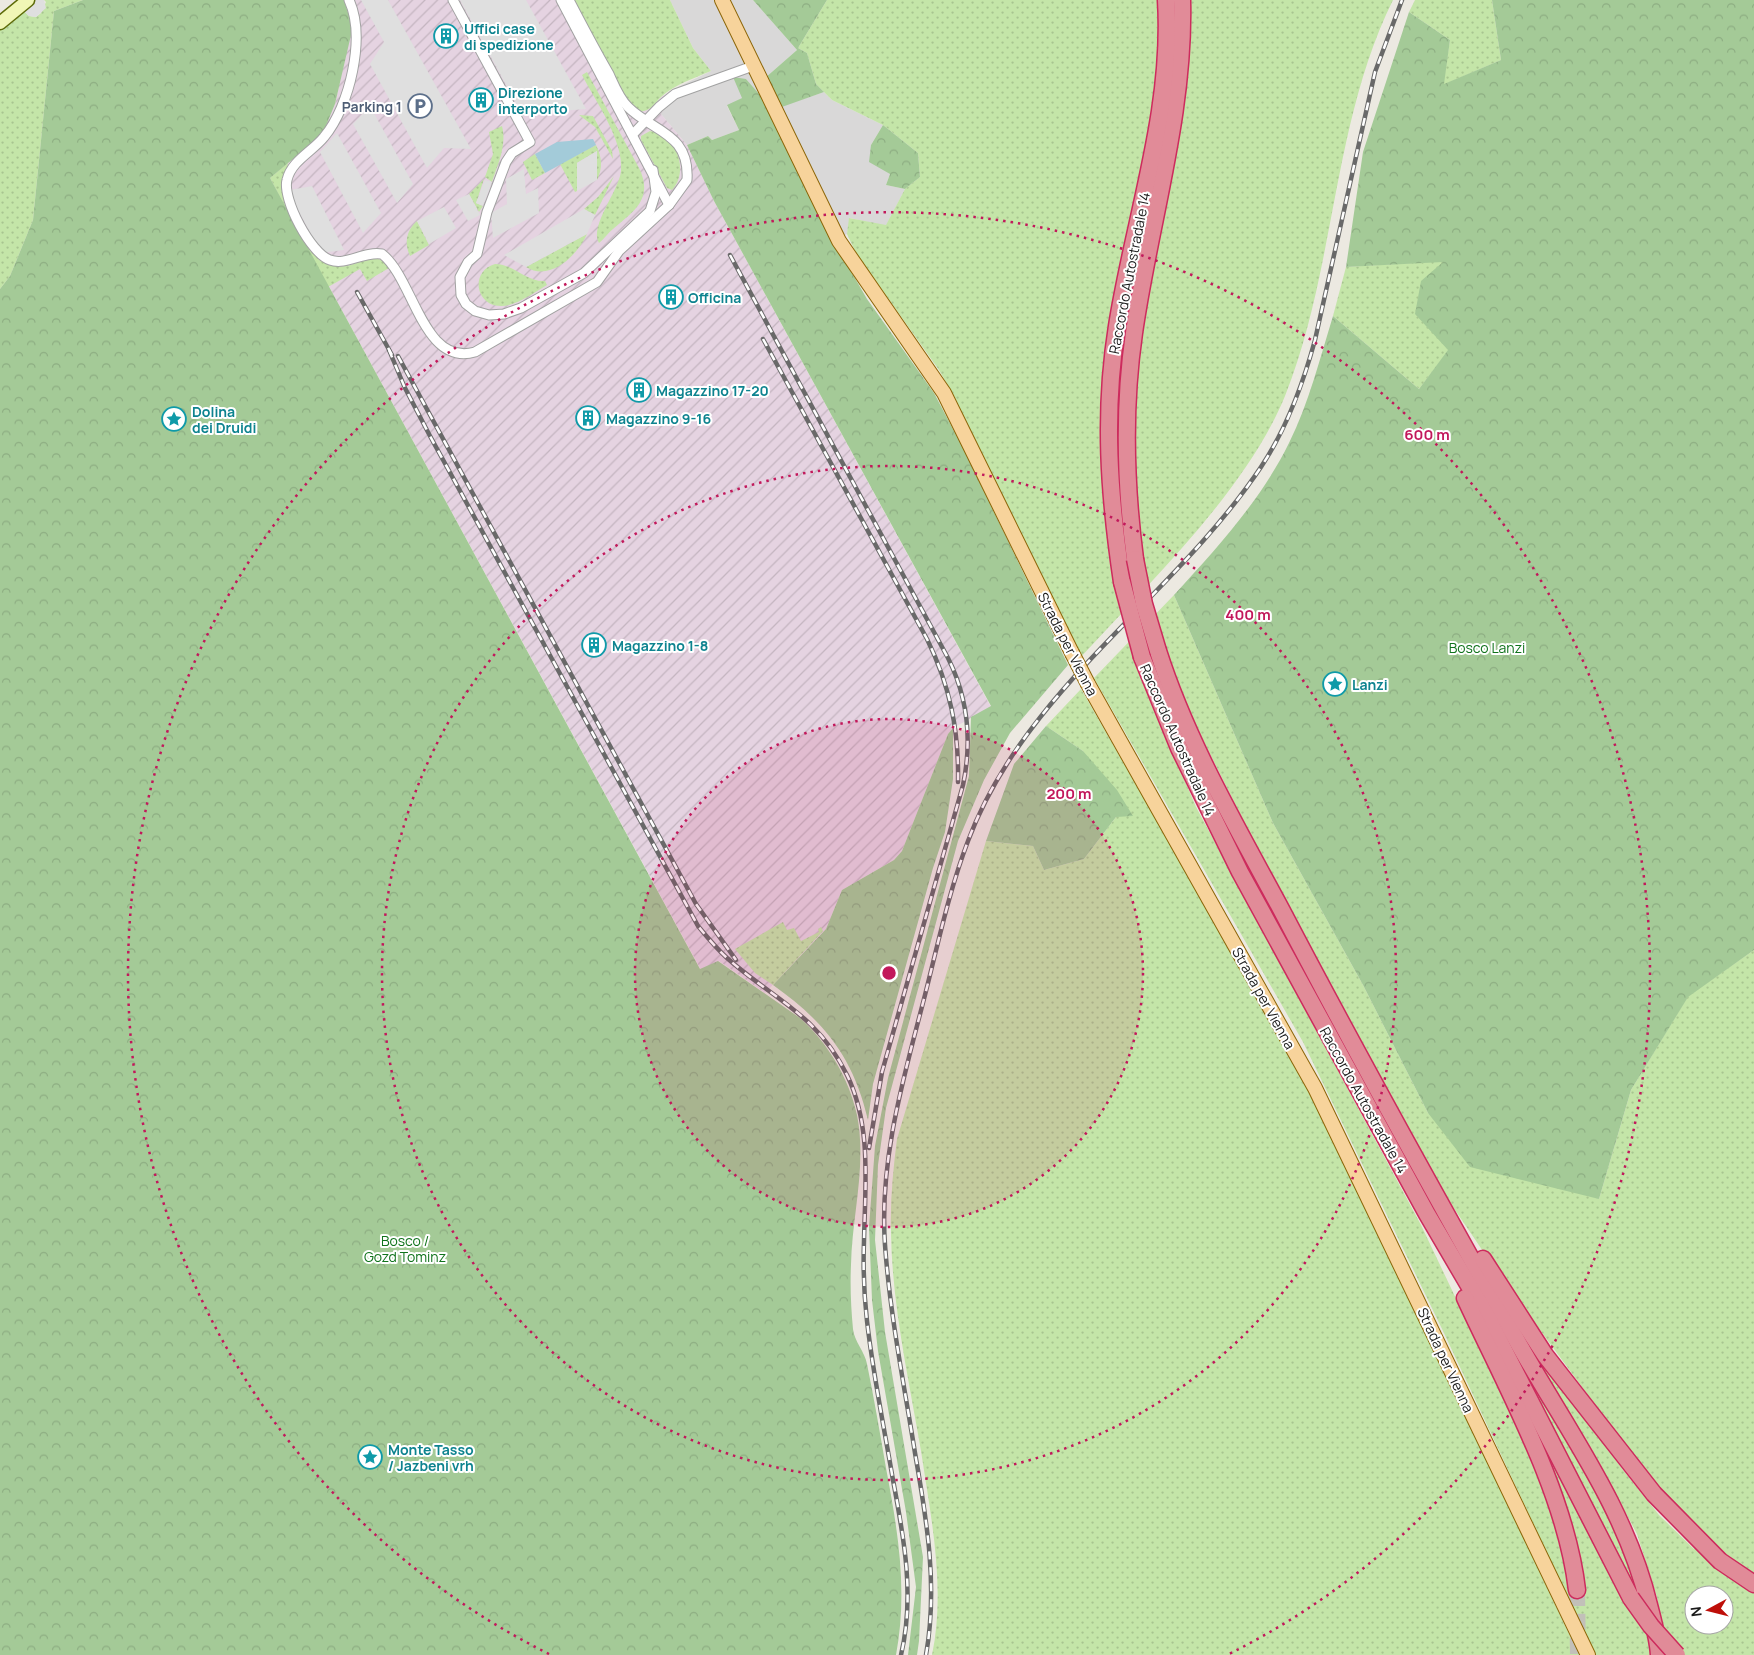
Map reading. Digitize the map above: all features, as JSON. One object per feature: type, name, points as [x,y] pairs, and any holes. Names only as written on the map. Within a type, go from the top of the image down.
[{"type":"highway","name":"Raccordo Autostradale 14","points":[[1166,0],[1175,21],[1174,121],[1140,296],[1128,380],[1125,450],[1135,559],[1144,604],[1173,694],[1201,756],[1371,1079],[1432,1188]]},
{"type":"highway","name":"Raccordo Autostradale 14","points":[[1182,0],[1175,21],[1159,116],[1122,299],[1110,383],[1109,476],[1122,582],[1142,657],[1179,748],[1236,864],[1427,1214]]},
{"type":"highway","points":[[1432,1188],[1448,1205],[1545,1355],[1654,1494],[1720,1561],[1754,1584]]},
{"type":"highway","points":[[1432,1188],[1550,1400],[1618,1514],[1633,1550],[1644,1586],[1660,1655]]},
{"type":"highway","points":[[1427,1214],[1542,1467],[1566,1531],[1574,1562],[1577,1590]]},
{"type":"highway","points":[[1427,1214],[1485,1313],[1631,1598],[1651,1626],[1676,1655]]},
{"type":"main road","name":"Strada per Vienna","points":[[722,0],[840,241],[863,278],[939,384],[1088,684],[1315,1088],[1588,1655]]},
{"type":"street","points":[[0,23],[28,0]]},
{"type":"street","points":[[349,0],[354,12],[357,29],[355,56],[348,86],[338,113],[325,136],[290,171],[287,179],[288,199],[311,243],[323,257],[338,262],[373,253],[382,254],[389,259],[436,342],[447,351],[460,354],[475,352],[592,287],[619,251],[669,205],[687,180],[685,159],[679,146],[665,131],[646,121],[628,107],[621,98],[568,0]]},
{"type":"street","points":[[453,0],[530,142],[512,152],[506,162],[487,212],[477,254],[462,271],[461,296],[470,308],[489,315],[512,312],[554,292],[584,273],[650,211],[656,192],[653,170]]},
{"type":"street","points":[[561,0],[653,170],[669,205]]},
{"type":"street","points":[[633,134],[659,106],[675,94],[753,66]]},
{"type":"shaded area","points":[[36,0],[44,0],[46,8],[36,17],[29,16],[23,10]]},
{"type":"shaded area","points":[[344,0],[577,0],[654,105],[661,97],[676,88],[680,97],[666,106],[661,114],[687,145],[714,201],[991,707],[953,728],[948,734],[902,851],[894,860],[842,890],[826,929],[765,993],[719,961],[701,970],[270,178],[316,140],[335,104],[352,25]]},
{"type":"shaded area","name":"Parking 1","points":[[361,0],[388,0],[471,149],[444,148],[427,168],[370,64],[384,42]]},
{"type":"shaded area","points":[[460,0],[526,0],[586,109],[522,114]]},
{"type":"shaded area","points":[[670,0],[753,0],[797,50],[765,78],[779,107],[824,92],[832,100],[883,125],[871,145],[890,174],[886,185],[905,189],[886,226],[850,218],[847,234],[833,240],[760,96],[746,79],[742,98],[727,106],[739,130],[712,140],[708,136],[687,145],[661,114],[666,106],[680,97],[676,88],[711,71],[693,48]]},
{"type":"shaded area","name":"Parking 1","points":[[370,106],[413,184],[397,203],[353,124]]},
{"type":"shaded area","name":"Parking 1","points":[[337,133],[381,213],[363,233],[320,152]]},
{"type":"shaded area","points":[[597,151],[597,180],[577,191],[577,163]]},
{"type":"shaded area","points":[[524,169],[526,194],[538,188],[539,213],[493,238],[491,213],[507,204],[506,179]]},
{"type":"shaded area","points":[[485,180],[492,182],[483,206],[476,203]]},
{"type":"shaded area","points":[[312,186],[344,250],[321,253],[291,197],[290,190]]},
{"type":"shaded area","points":[[469,194],[480,215],[468,221],[456,200]]},
{"type":"shaded area","points":[[444,207],[456,228],[429,244],[417,221]]},
{"type":"shaded area","points":[[584,209],[595,215],[587,234],[526,267],[504,255]]},
{"type":"green space","points":[[44,0],[83,0],[54,11],[33,220],[10,276],[0,289],[0,27],[23,10],[29,16],[36,17],[41,13],[46,2]]},
{"type":"green space","name":"Bosco / Gozd Tominz","points":[[83,0],[344,0],[352,25],[335,104],[325,128],[316,140],[270,178],[700,969],[718,961],[800,1018],[820,1038],[836,1062],[849,1088],[857,1115],[860,1134],[860,1171],[851,1265],[852,1321],[857,1342],[867,1364],[898,1538],[901,1608],[896,1655],[0,1655],[0,289],[10,276],[33,220],[54,11]]},
{"type":"green space","points":[[573,0],[670,0],[693,48],[711,71],[672,88],[649,109],[639,112],[623,93]]},
{"type":"green space","points":[[753,0],[827,0],[798,48],[807,53],[816,84],[824,92],[779,108],[765,78],[797,50]]},
{"type":"green space","points":[[827,0],[1393,0],[1373,47],[1358,96],[1345,146],[1315,297],[1302,347],[1285,396],[1268,431],[1221,501],[1194,535],[1079,659],[954,396],[939,370],[856,253],[847,234],[849,218],[886,225],[905,189],[920,177],[918,153],[883,125],[832,100],[816,84],[807,53],[798,48]]},
{"type":"green space","points":[[1415,0],[1492,0],[1501,60],[1443,85],[1450,40],[1409,12]]},
{"type":"green space","name":"Bosco Lanzi","points":[[1492,0],[1754,0],[1754,950],[1688,997],[1631,1090],[1599,1199],[1470,1167],[1428,1113],[1363,985],[1273,823],[1174,595],[1237,523],[1278,464],[1296,428],[1314,380],[1333,316],[1419,389],[1448,350],[1415,314],[1421,281],[1443,262],[1346,267],[1363,152],[1409,12],[1450,40],[1444,84],[1501,60]]},
{"type":"green space","points":[[587,72],[639,168],[644,188],[640,203],[599,243],[597,236],[598,227],[619,179],[621,159],[608,122],[582,75]]},
{"type":"green space","points":[[733,77],[746,79],[760,95],[833,240],[867,299],[934,393],[965,452],[1068,665],[1010,733],[984,780],[958,841],[886,1108],[878,1165],[875,1240],[885,1332],[923,1557],[917,1655],[908,1655],[916,1587],[906,1512],[878,1351],[872,1300],[869,1227],[875,1146],[888,1078],[969,776],[971,717],[991,706],[714,201],[687,145],[708,136],[712,140],[739,130],[727,105],[742,98]]},
{"type":"green space","points":[[579,115],[593,116],[612,151],[613,159],[595,127]]},
{"type":"green space","points":[[883,125],[918,153],[920,177],[905,189],[886,185],[890,174],[869,162],[871,145]]},
{"type":"green space","points":[[502,126],[503,147],[492,182],[485,177],[493,154],[489,132]]},
{"type":"green space","points":[[650,131],[667,139],[678,154],[680,173],[672,190],[667,188],[641,140],[641,136]]},
{"type":"green space","points":[[596,145],[601,162],[597,180],[597,151],[577,163],[577,191],[575,192],[560,164]]},
{"type":"green space","points":[[535,154],[545,173],[532,180],[523,162]]},
{"type":"green space","points":[[288,163],[283,190],[326,263],[346,266],[374,258],[384,262],[389,268],[367,281],[360,269],[328,287],[270,178]]},
{"type":"green space","points":[[614,176],[595,215],[584,209],[598,197]]},
{"type":"green space","points":[[484,179],[476,203],[483,206],[479,212],[469,194]]},
{"type":"green space","points":[[417,221],[429,245],[410,256],[407,237],[410,229]]},
{"type":"green space","points":[[587,234],[577,251],[553,269],[535,271],[526,267]]},
{"type":"green space","points":[[1444,261],[1449,350],[1419,389],[1333,316],[1346,267]]},
{"type":"green space","points":[[495,264],[508,267],[532,279],[545,281],[547,285],[513,304],[501,306],[492,304],[481,295],[479,280],[487,268]]},
{"type":"green space","points":[[1174,595],[1273,823],[1363,985],[1428,1113],[1599,1199],[1631,1090],[1688,996],[1754,950],[1754,1655],[1668,1655],[1657,1597],[1637,1534],[1596,1457],[1495,1292],[1623,1470],[1659,1515],[1694,1549],[1703,1536],[1671,1505],[1635,1459],[1493,1266],[1451,1204],[1251,836],[1187,708],[1166,649],[1134,660],[1196,807],[1421,1225],[1519,1431],[1548,1503],[1564,1553],[1569,1591],[1584,1589],[1424,1195],[1426,1194],[1586,1471],[1628,1555],[1652,1655],[1595,1655],[1443,1331],[1303,1042],[1094,678]]},
{"type":"green space","points":[[1081,689],[1286,1046],[1340,1151],[1579,1655],[932,1655],[938,1604],[936,1553],[921,1451],[906,1370],[894,1288],[892,1260],[891,1197],[897,1139],[986,841],[1033,846],[1044,870],[1084,859],[1116,817],[1083,751],[1046,726]]},
{"type":"green space","points":[[1046,726],[1083,751],[1117,790],[1133,816],[1116,817],[1084,859],[1044,870],[1033,846],[986,841],[1014,764]]},
{"type":"green space","points":[[953,728],[953,779],[945,832],[933,868],[873,1084],[868,1120],[854,1078],[845,1059],[834,1043],[808,1013],[773,985],[826,929],[842,890],[894,860],[902,851],[948,734]]},
{"type":"green space","points":[[783,922],[787,930],[794,928],[801,941],[819,932],[818,929],[821,927],[823,931],[773,985],[755,973],[735,949]]},
{"type":"water","points":[[593,139],[596,145],[545,173],[535,154],[557,142]]},
{"type":"tunnel","points":[[1577,1590],[1578,1655]]},
{"type":"railway","points":[[926,1655],[931,1604],[930,1554],[890,1297],[884,1213],[889,1150],[895,1118],[949,898],[968,841],[993,786],[1025,737],[1063,690],[1186,560],[1225,515],[1261,467],[1279,437],[1305,373],[1315,340],[1375,72],[1402,0]]},
{"type":"railway","points":[[730,255],[948,658],[955,673],[964,704],[967,753],[963,785],[882,1072],[869,1148]]},
{"type":"railway","points":[[357,292],[392,355]]},
{"type":"railway","points":[[763,339],[927,639],[935,657],[952,709],[957,744],[958,782]]},
{"type":"railway","points":[[389,350],[405,388],[430,436],[698,926],[727,958],[793,1009],[822,1037],[835,1054],[847,1075],[855,1095],[864,1135],[866,1178],[864,1271],[867,1321],[875,1381],[901,1524],[908,1589],[905,1633],[901,1655]]},
{"type":"railway","points":[[398,356],[696,904],[736,960]]},
{"type":"place","name":"Uffici case di spedizione","points":[[446,36]]},
{"type":"place","name":"Direzione interporto","points":[[481,100]]},
{"type":"place","name":"Parking 1","points":[[420,106]]},
{"type":"place","name":"Officina","points":[[671,297]]},
{"type":"place","name":"Magazzino 17-20","points":[[639,390]]},
{"type":"place","name":"Magazzino 9-16","points":[[588,418]]},
{"type":"place","name":"Dolina dei Druidi","points":[[174,419]]},
{"type":"place","name":"Magazzino 1-8","points":[[594,645]]},
{"type":"place","name":"Lanzi","points":[[1335,684]]},
{"type":"place","name":"Monte Tasso / Jazbeni vrh","points":[[370,1457]]}]
